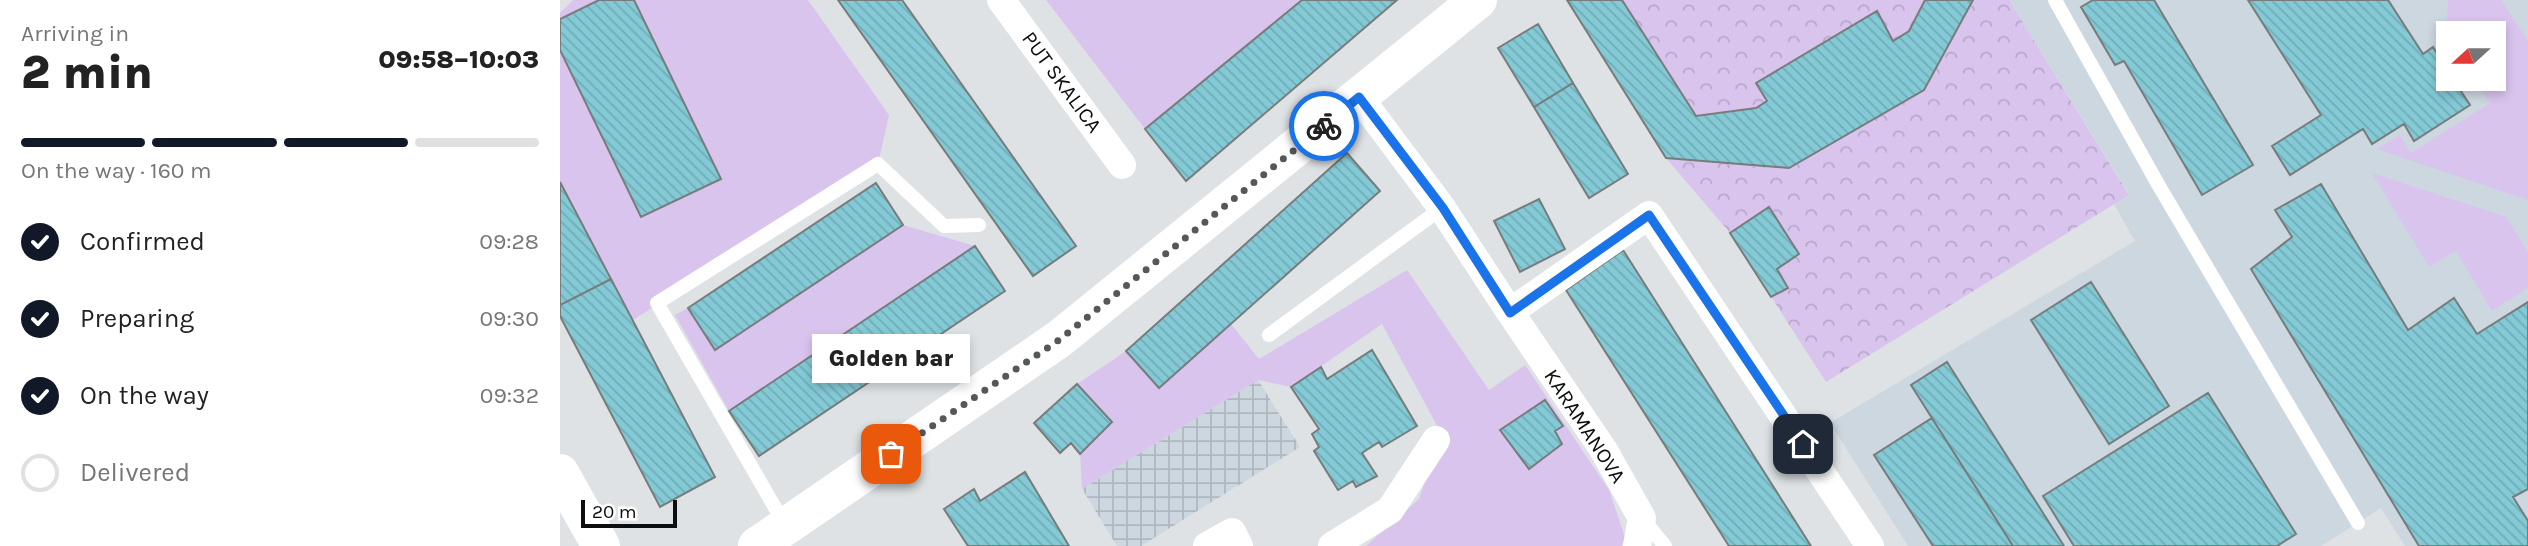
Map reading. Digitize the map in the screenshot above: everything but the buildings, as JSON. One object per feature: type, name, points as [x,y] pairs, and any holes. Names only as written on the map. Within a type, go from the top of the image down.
[{"type":"street","name":"PUT SKALICA","points":[[1001,0],[1122,165]]},
{"type":"street","points":[[771,536],[1059,340],[1478,0]]},
{"type":"street","name":"KARAMANOVA","points":[[1359,97],[1443,208],[1510,313],[1604,449],[1642,517]]},
{"type":"street","points":[[1510,313],[1649,215],[1870,546]]},
{"type":"street","points":[[1332,546],[1390,510],[1436,440]]},
{"type":"street","points":[[560,473],[601,546]]},
{"type":"street","points":[[1637,546],[1642,517]]},
{"type":"street","points":[[1208,546],[1232,532],[1239,546]]},
{"type":"lane","points":[[2055,0],[2159,186],[2358,523]]},
{"type":"lane","points":[[771,536],[657,303],[878,164],[944,226],[979,225]]},
{"type":"lane","points":[[1269,335],[1443,208]]},
{"type":"lane","points":[[1642,517],[1665,546]]},
{"type":"shaded area","points":[[2009,0],[2528,0],[2528,546],[2405,546],[2381,508],[2321,546],[1908,546],[1830,423],[2135,241],[2114,204],[2129,194]]},
{"type":"shaded area","points":[[1258,380],[1300,447],[1141,546],[1117,546],[1082,489]]},
{"type":"green space","points":[[573,0],[808,0],[889,115],[878,164],[633,320],[560,182],[560,13]]},
{"type":"green space","points":[[1046,0],[1302,0],[1145,129]]},
{"type":"green space","points":[[1621,0],[1925,0],[1909,31],[1893,41],[1876,11],[1757,82],[1767,101],[1756,108],[1696,116]]},
{"type":"green space","points":[[1973,0],[2009,0],[2129,195],[1826,382],[1730,233],[1666,158],[1789,168],[1924,90]]},
{"type":"green space","points":[[2448,0],[2501,0],[2528,41],[2528,200],[2377,149],[2400,135],[2411,153],[2490,103],[2482,91],[2506,91],[2506,21],[2447,21]]},
{"type":"green space","points":[[2372,173],[2506,217],[2528,252],[2528,288],[2492,311],[2456,251],[2429,267]]},
{"type":"green space","points":[[903,225],[975,246],[729,411],[675,315],[688,308],[715,350]]},
{"type":"green space","points":[[1407,270],[1489,390],[1525,365],[1609,490],[1625,537],[1622,546],[1366,546],[1419,499],[1441,433],[1382,324],[1291,387],[1258,380],[1082,489],[1080,454],[1112,422],[1077,384],[1126,351],[1159,387],[1231,324],[1259,359]]},
{"type":"way so far","points":[[891,454],[1059,340],[1324,126]]},
{"type":"place","name":"Golden bar","points":[[891,454]]},
{"type":"route","points":[[1324,126],[1359,97],[1443,208],[1510,313],[1649,215],[1803,444]]}]
